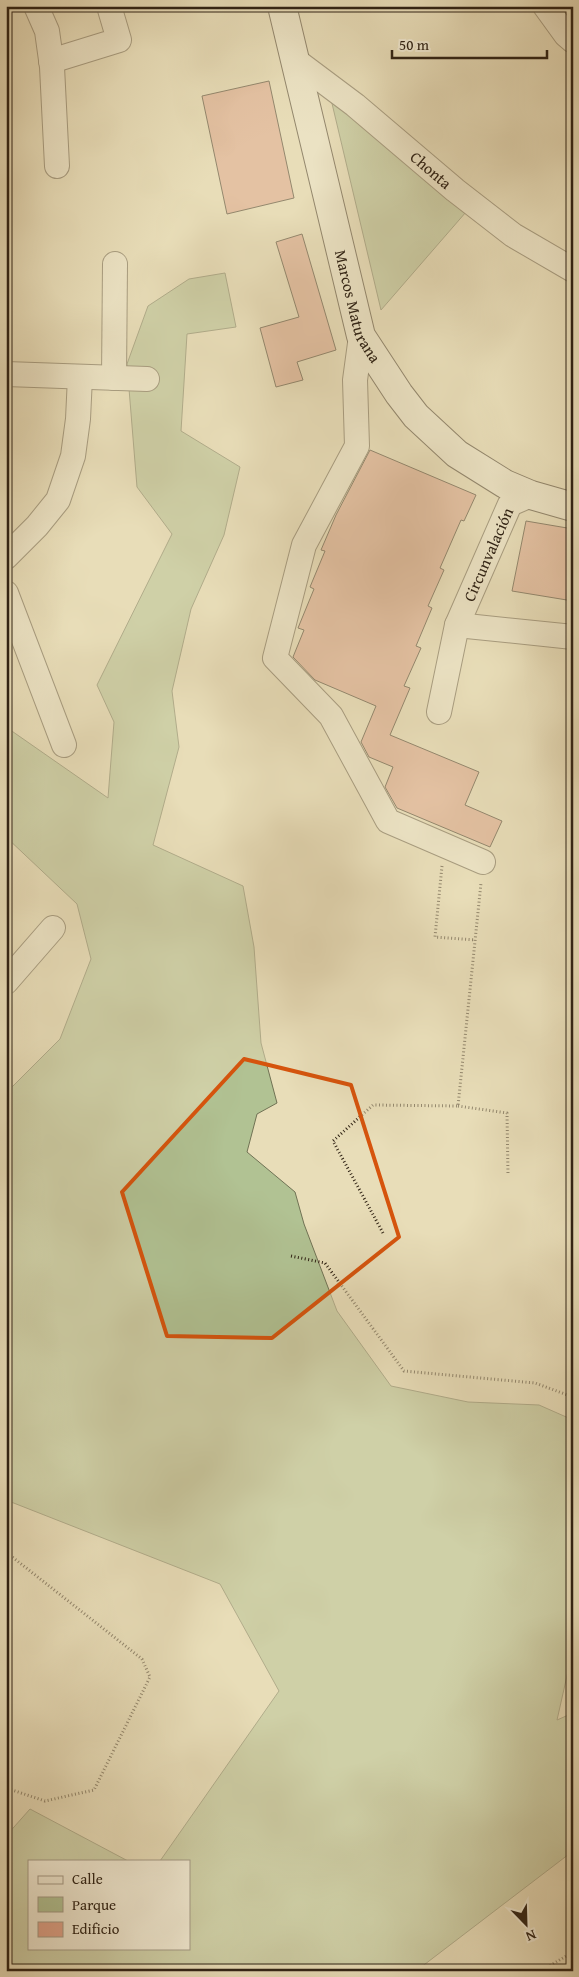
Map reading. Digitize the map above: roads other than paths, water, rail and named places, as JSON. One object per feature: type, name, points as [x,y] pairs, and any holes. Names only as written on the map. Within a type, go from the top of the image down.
[{"type":"street","points":[[36,6],[47,31],[51,61],[57,166]]},
{"type":"street","points":[[51,61],[119,40],[109,6]]},
{"type":"street","name":"Marcos Maturana","points":[[282,6],[361,336],[399,394],[416,416],[457,454],[480,470],[531,495],[573,507]]},
{"type":"street","points":[[545,6],[566,35],[573,41]]},
{"type":"street","name":"Chonta","points":[[295,60],[355,105],[455,190],[513,235],[573,270]]},
{"type":"street","points":[[114,378],[115,264]]},
{"type":"street","points":[[361,336],[355,380],[357,446],[304,545],[275,658],[331,716],[388,821],[483,862]]},
{"type":"street","points":[[6,374],[148,379]]},
{"type":"street","points":[[6,557],[37,526],[58,500],[73,456],[78,418],[80,377]]},
{"type":"street","name":"Circunvalación","points":[[439,712],[457,625],[510,504],[531,495]]},
{"type":"street","points":[[6,593],[64,745]]},
{"type":"street","name":"Circunvalación","points":[[457,625],[573,637]]},
{"type":"street","points":[[6,982],[53,928]]}]
